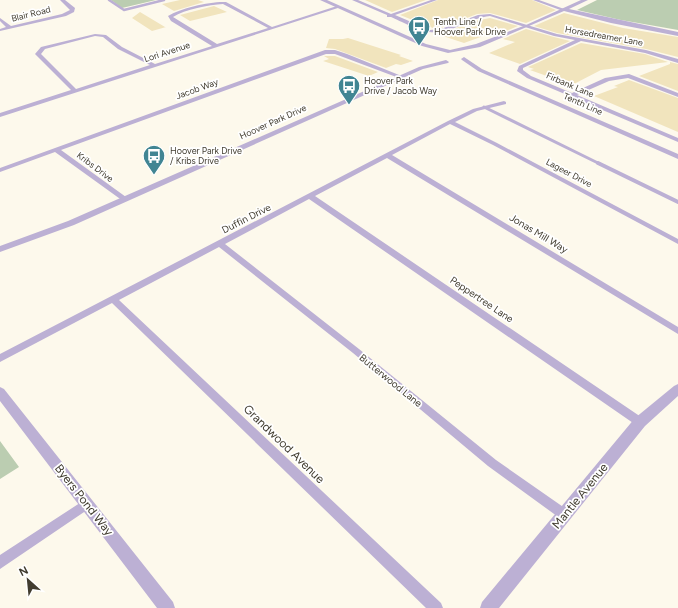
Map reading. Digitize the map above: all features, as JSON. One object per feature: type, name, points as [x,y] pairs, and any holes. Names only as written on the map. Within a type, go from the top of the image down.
[{"type":"street","name":"Blair Road","points":[[0,30],[64,14],[72,10],[73,8],[62,0]]},
{"type":"street","points":[[323,0],[424,45],[450,51],[457,61]]},
{"type":"street","name":"Horsedreamer Lane","points":[[354,0],[389,16],[429,31],[442,30],[484,15],[497,16],[556,35],[646,52],[678,61]]},
{"type":"street","points":[[389,16],[435,0]]},
{"type":"street","points":[[535,0],[565,10],[611,21],[678,34]]},
{"type":"street","name":"Hoover Park Drive","points":[[421,68],[436,56],[450,51],[478,46],[528,26],[585,0]]},
{"type":"street","points":[[216,46],[170,17],[176,13],[211,4],[224,3],[271,28]]},
{"type":"street","name":"Lori Avenue","points":[[0,115],[339,7]]},
{"type":"street","points":[[0,19],[10,28]]},
{"type":"street","points":[[75,91],[38,54],[40,50],[95,35],[104,36],[120,48],[155,66]]},
{"type":"street","name":"Firbank Lane","points":[[579,40],[521,68],[520,71],[529,77],[678,140]]},
{"type":"street","points":[[424,45],[436,56],[457,61]]},
{"type":"street","name":"Hoover Park Drive","points":[[0,249],[71,223],[421,68],[457,61],[475,50],[478,46]]},
{"type":"street","name":"Jacob Way","points":[[0,170],[325,52],[345,54],[401,77]]},
{"type":"street","name":"Tenth Line","points":[[457,61],[678,157]]},
{"type":"street","points":[[572,95],[615,76],[629,76],[678,95]]},
{"type":"street","name":"Duffin Drive","points":[[0,358],[450,122],[484,107],[504,103]]},
{"type":"street","name":"Lageer Drive","points":[[450,122],[495,144],[678,242]]},
{"type":"street","name":"Kribs Drive","points":[[56,150],[123,199]]},
{"type":"street","name":"Jonas Mill Way","points":[[388,155],[678,331]]},
{"type":"street","name":"Peppertree Lane","points":[[310,196],[640,422]]},
{"type":"street","name":"Butterwood Lane","points":[[219,243],[356,351],[492,463],[565,515]]},
{"type":"street","name":"Grandwood Avenue","points":[[113,299],[436,608]]},
{"type":"street","name":"Mantle Avenue","points":[[488,608],[640,422],[678,389]]},
{"type":"street","name":"Byers Pond Way","points":[[0,392],[167,608]]},
{"type":"street","points":[[0,563],[86,504]]},
{"type":"lane","points":[[109,0],[124,10],[164,0]]},
{"type":"lane","points":[[484,107],[678,202]]},
{"type":"green space","points":[[111,0],[156,0],[122,8]]},
{"type":"green space","points":[[597,0],[678,0],[678,30],[621,20],[577,10]]},
{"type":"green space","points":[[0,441],[19,467],[0,479]]},
{"type":"building","points":[[180,0],[198,0],[204,2],[174,11],[162,4]]},
{"type":"building","points":[[365,0],[426,0],[392,12]]},
{"type":"building","points":[[438,0],[532,0],[556,10],[526,23],[490,13],[477,14],[441,28],[433,28],[400,15]]},
{"type":"building","points":[[214,6],[227,12],[190,21],[180,15]]},
{"type":"building","points":[[140,12],[166,27],[152,31],[132,18]]},
{"type":"building","points":[[564,13],[623,28],[678,37],[678,57],[646,49],[557,33],[534,26]]},
{"type":"building","points":[[490,18],[518,26],[494,36],[489,34],[464,43],[443,36],[449,34],[445,32],[475,21]]},
{"type":"building","points":[[526,29],[570,41],[520,64],[489,53],[515,42],[503,39]]},
{"type":"building","points":[[348,38],[401,55],[399,56],[413,61],[401,65],[396,64],[386,68],[335,49],[326,48],[329,39]]},
{"type":"building","points":[[581,43],[645,54],[668,62],[601,70],[570,86],[530,70],[534,69],[528,67]]},
{"type":"building","points":[[324,56],[335,56],[378,72],[369,76],[323,61],[329,59]]},
{"type":"building","points":[[670,62],[678,64],[678,91],[639,76],[670,64]]},
{"type":"building","points":[[629,80],[678,98],[678,132],[594,96],[618,87],[614,86]]},
{"type":"place","name":"Tenth Line / Hoover Park Drive","points":[[419,46]]},
{"type":"place","name":"Hoover Park Drive / Jacob Way","points":[[349,106]]},
{"type":"place","name":"Hoover Park Drive / Kribs Drive","points":[[154,176]]}]
